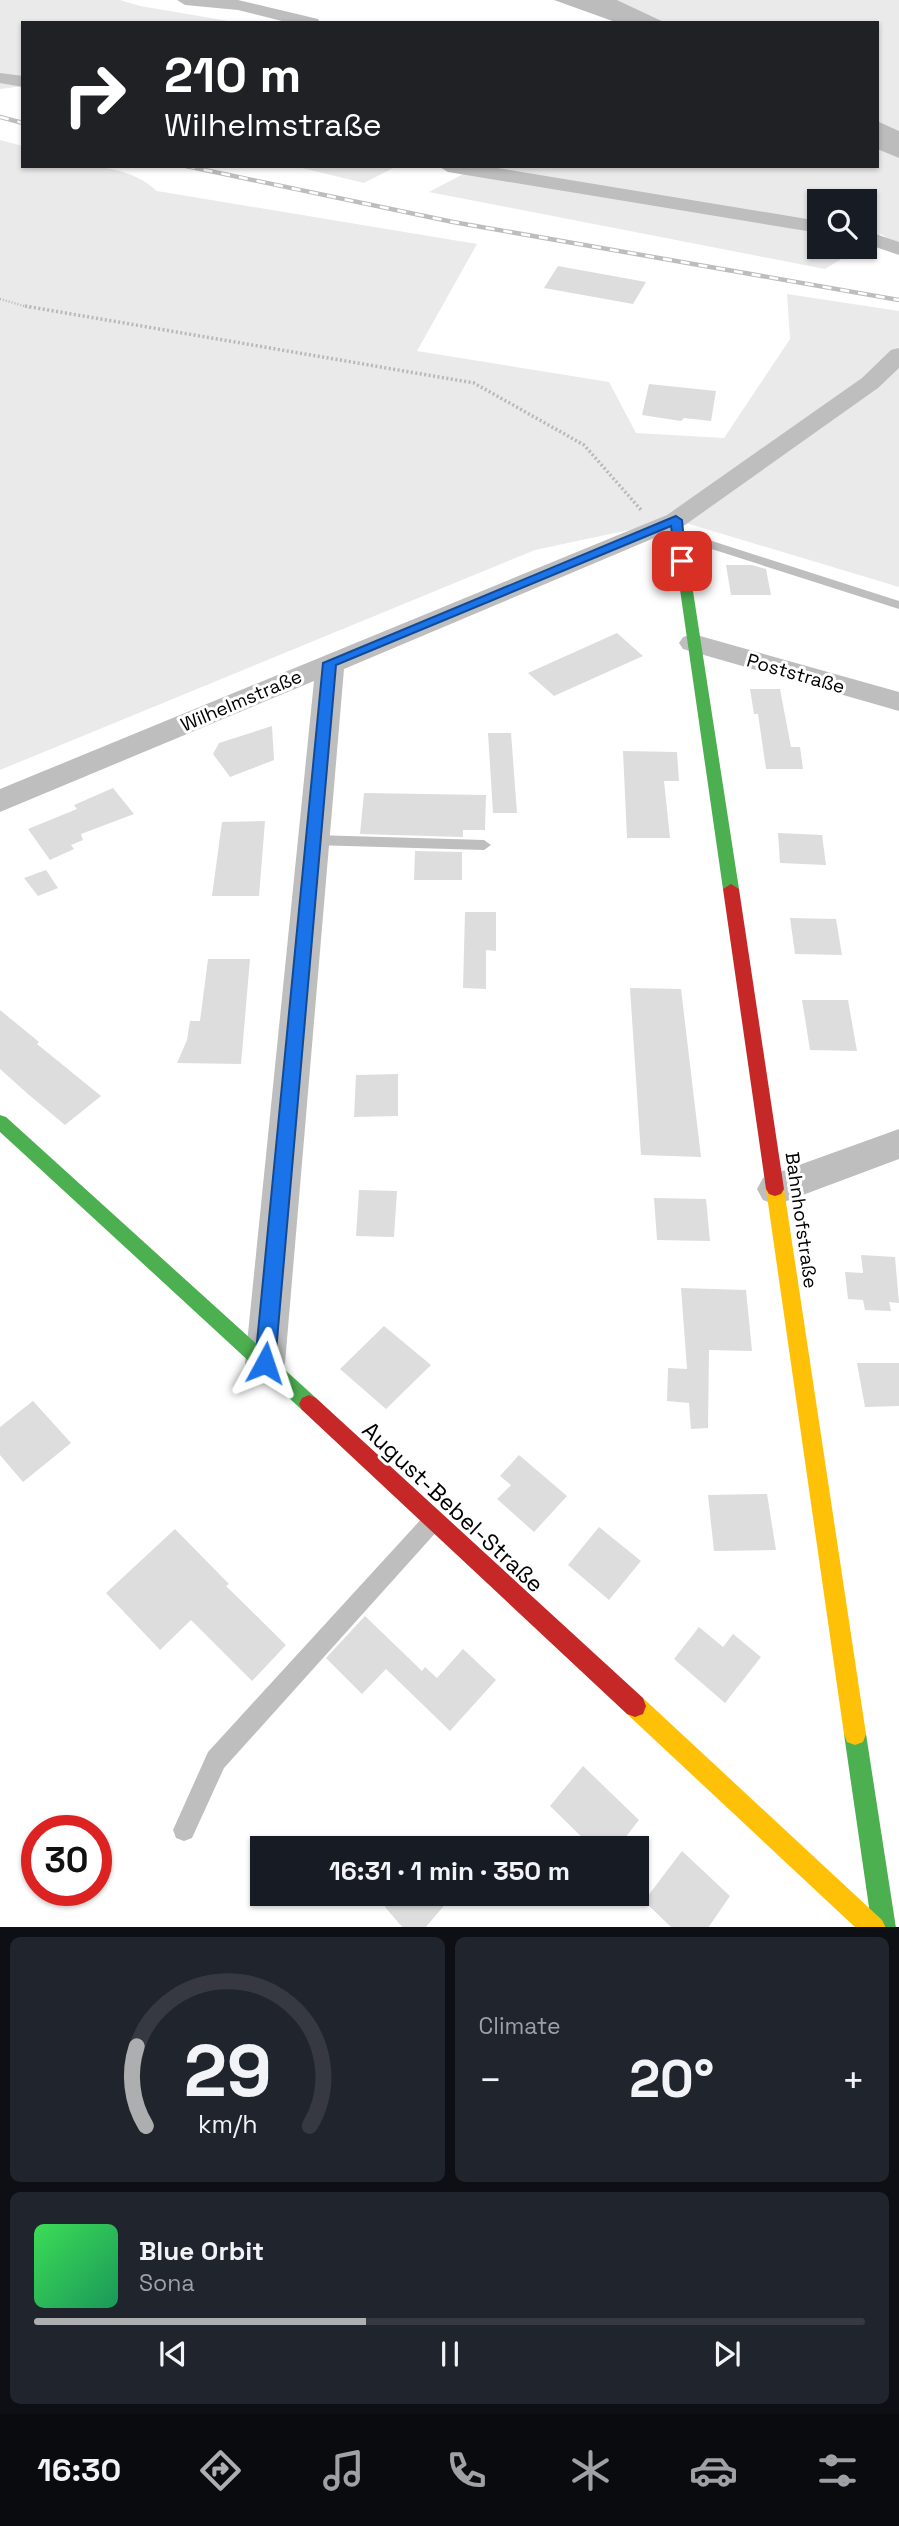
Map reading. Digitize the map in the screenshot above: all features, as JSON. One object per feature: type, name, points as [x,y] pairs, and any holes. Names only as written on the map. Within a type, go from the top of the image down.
[{"type":"street","points":[[185,0],[238,5],[305,21]]},
{"type":"street","points":[[0,78],[21,82]]},
{"type":"street","points":[[460,168],[807,225]]},
{"type":"street","points":[[877,241],[899,249]]},
{"type":"street","points":[[671,527],[870,383],[899,355]]},
{"type":"street","name":"Bahnhofstraße","points":[[671,527],[693,643],[884,1927]]},
{"type":"street","name":"Wilhelmstraße","points":[[0,801],[330,663],[671,527]]},
{"type":"street","name":"Poststraße","points":[[693,643],[899,702]]},
{"type":"street","points":[[265,1363],[330,663]]},
{"type":"street","name":"August-Bebel-Straße","points":[[0,1122],[265,1363],[874,1927]]},
{"type":"street","points":[[776,1189],[899,1144]]},
{"type":"lane","points":[[671,527],[835,587],[899,605]]},
{"type":"lane","points":[[313,840],[484,845]]},
{"type":"lane","points":[[184,1830],[216,1760],[434,1520]]},
{"type":"path","points":[[0,299],[44,310],[474,383],[584,445],[671,527]]},
{"type":"shaded area","points":[[0,0],[120,0],[228,21],[21,21],[21,86],[0,89]]},
{"type":"shaded area","points":[[554,0],[617,0],[662,21],[612,21]]},
{"type":"shaded area","points":[[617,0],[899,0],[899,131],[879,122],[879,21],[662,21]]},
{"type":"shaded area","points":[[879,122],[899,131],[899,158],[879,150]]},
{"type":"shaded area","points":[[0,140],[21,145],[21,168],[111,169],[143,181],[157,191],[477,244],[417,351],[609,382],[636,433],[724,438],[790,339],[787,294],[899,311],[899,587],[676,520],[535,550],[0,770]]},
{"type":"shaded area","points":[[879,150],[899,158],[899,245],[881,234],[877,236],[877,189],[807,189],[807,259],[841,259],[825,269],[429,192],[467,172],[467,168],[879,168]]},
{"type":"shaded area","points":[[302,168],[393,168],[364,183]]},
{"type":"building","points":[[558,266],[646,282],[633,304],[544,288]]},
{"type":"building","points":[[649,384],[716,391],[711,421],[684,418],[681,421],[642,415]]},
{"type":"building","points":[[726,565],[752,565],[766,569],[771,595],[731,595]]},
{"type":"building","points":[[617,633],[643,656],[554,696],[528,673]]},
{"type":"building","points":[[750,689],[780,689],[791,747],[800,747],[803,769],[766,769],[758,714],[754,714]]},
{"type":"building","points":[[272,726],[274,760],[230,777],[213,754],[219,743]]},
{"type":"building","points":[[488,733],[511,733],[517,813],[493,813]]},
{"type":"building","points":[[623,751],[677,752],[679,781],[664,781],[670,838],[627,838]]},
{"type":"building","points":[[113,788],[134,814],[81,834],[83,840],[71,845],[74,849],[50,860],[28,829],[77,809],[74,805]]},
{"type":"building","points":[[364,793],[486,795],[485,830],[463,830],[463,837],[360,834]]},
{"type":"building","points":[[265,821],[259,896],[212,896],[222,822]]},
{"type":"building","points":[[778,833],[822,835],[826,865],[780,863]]},
{"type":"building","points":[[415,851],[462,852],[462,880],[414,880]]},
{"type":"building","points":[[46,870],[58,888],[38,896],[24,878]]},
{"type":"building","points":[[465,912],[496,912],[496,951],[486,950],[486,989],[463,988]]},
{"type":"building","points":[[790,918],[836,919],[842,955],[795,954]]},
{"type":"building","points":[[208,959],[250,959],[241,1064],[177,1063],[187,1040],[190,1021],[200,1021]]},
{"type":"building","points":[[630,988],[681,989],[701,1157],[641,1155]]},
{"type":"building","points":[[802,1000],[848,1000],[857,1051],[810,1050]]},
{"type":"building","points":[[0,1010],[101,1096],[65,1125],[28,1094],[0,1069]]},
{"type":"building","points":[[398,1074],[398,1116],[354,1117],[356,1075]]},
{"type":"building","points":[[359,1190],[397,1191],[394,1237],[356,1236]]},
{"type":"building","points":[[654,1198],[706,1199],[710,1241],[657,1240]]},
{"type":"building","points":[[861,1255],[895,1257],[899,1303],[889,1302],[891,1311],[865,1310],[863,1300],[848,1299],[845,1272],[863,1273]]},
{"type":"building","points":[[681,1288],[746,1290],[752,1351],[709,1350],[708,1428],[691,1429],[689,1403],[667,1401],[668,1368],[687,1369]]},
{"type":"building","points":[[384,1326],[431,1365],[386,1409],[340,1369]]},
{"type":"building","points":[[857,1363],[899,1363],[899,1406],[865,1407]]},
{"type":"building","points":[[33,1401],[71,1443],[23,1482],[0,1455],[0,1427]]},
{"type":"building","points":[[519,1455],[567,1496],[534,1532],[497,1499],[511,1485],[500,1476]]},
{"type":"building","points":[[767,1494],[776,1550],[714,1551],[708,1495]]},
{"type":"building","points":[[599,1527],[641,1561],[609,1600],[568,1565]]},
{"type":"building","points":[[175,1529],[229,1584],[226,1586],[286,1645],[252,1681],[191,1620],[160,1650],[106,1593]]},
{"type":"building","points":[[365,1616],[422,1671],[425,1667],[437,1678],[463,1649],[496,1680],[450,1731],[386,1669],[362,1694],[326,1658]]},
{"type":"building","points":[[699,1627],[723,1647],[733,1634],[761,1657],[725,1703],[674,1659]]},
{"type":"building","points":[[583,1766],[639,1820],[626,1836],[581,1836],[550,1806]]},
{"type":"building","points":[[682,1851],[730,1896],[709,1927],[671,1927],[649,1906],[649,1894]]},
{"type":"building","points":[[386,1906],[444,1906],[426,1927],[402,1927]]},
{"type":"railway","points":[[0,117],[21,122]]},
{"type":"railway","points":[[196,168],[453,222],[899,300]]},
{"type":"traffic: fast","points":[[676,520],[731,889]]},
{"type":"traffic: fast","points":[[0,1122],[309,1404]]},
{"type":"traffic: fast","points":[[855,1734],[884,1927]]},
{"type":"traffic: slow","points":[[775,1189],[855,1734]]},
{"type":"traffic: slow","points":[[635,1706],[873,1927]]},
{"type":"traffic: jam","points":[[731,889],[775,1189]]},
{"type":"traffic: jam","points":[[309,1404],[635,1706]]},
{"type":"route","points":[[265,1363],[330,663],[676,520],[682,561]]}]
